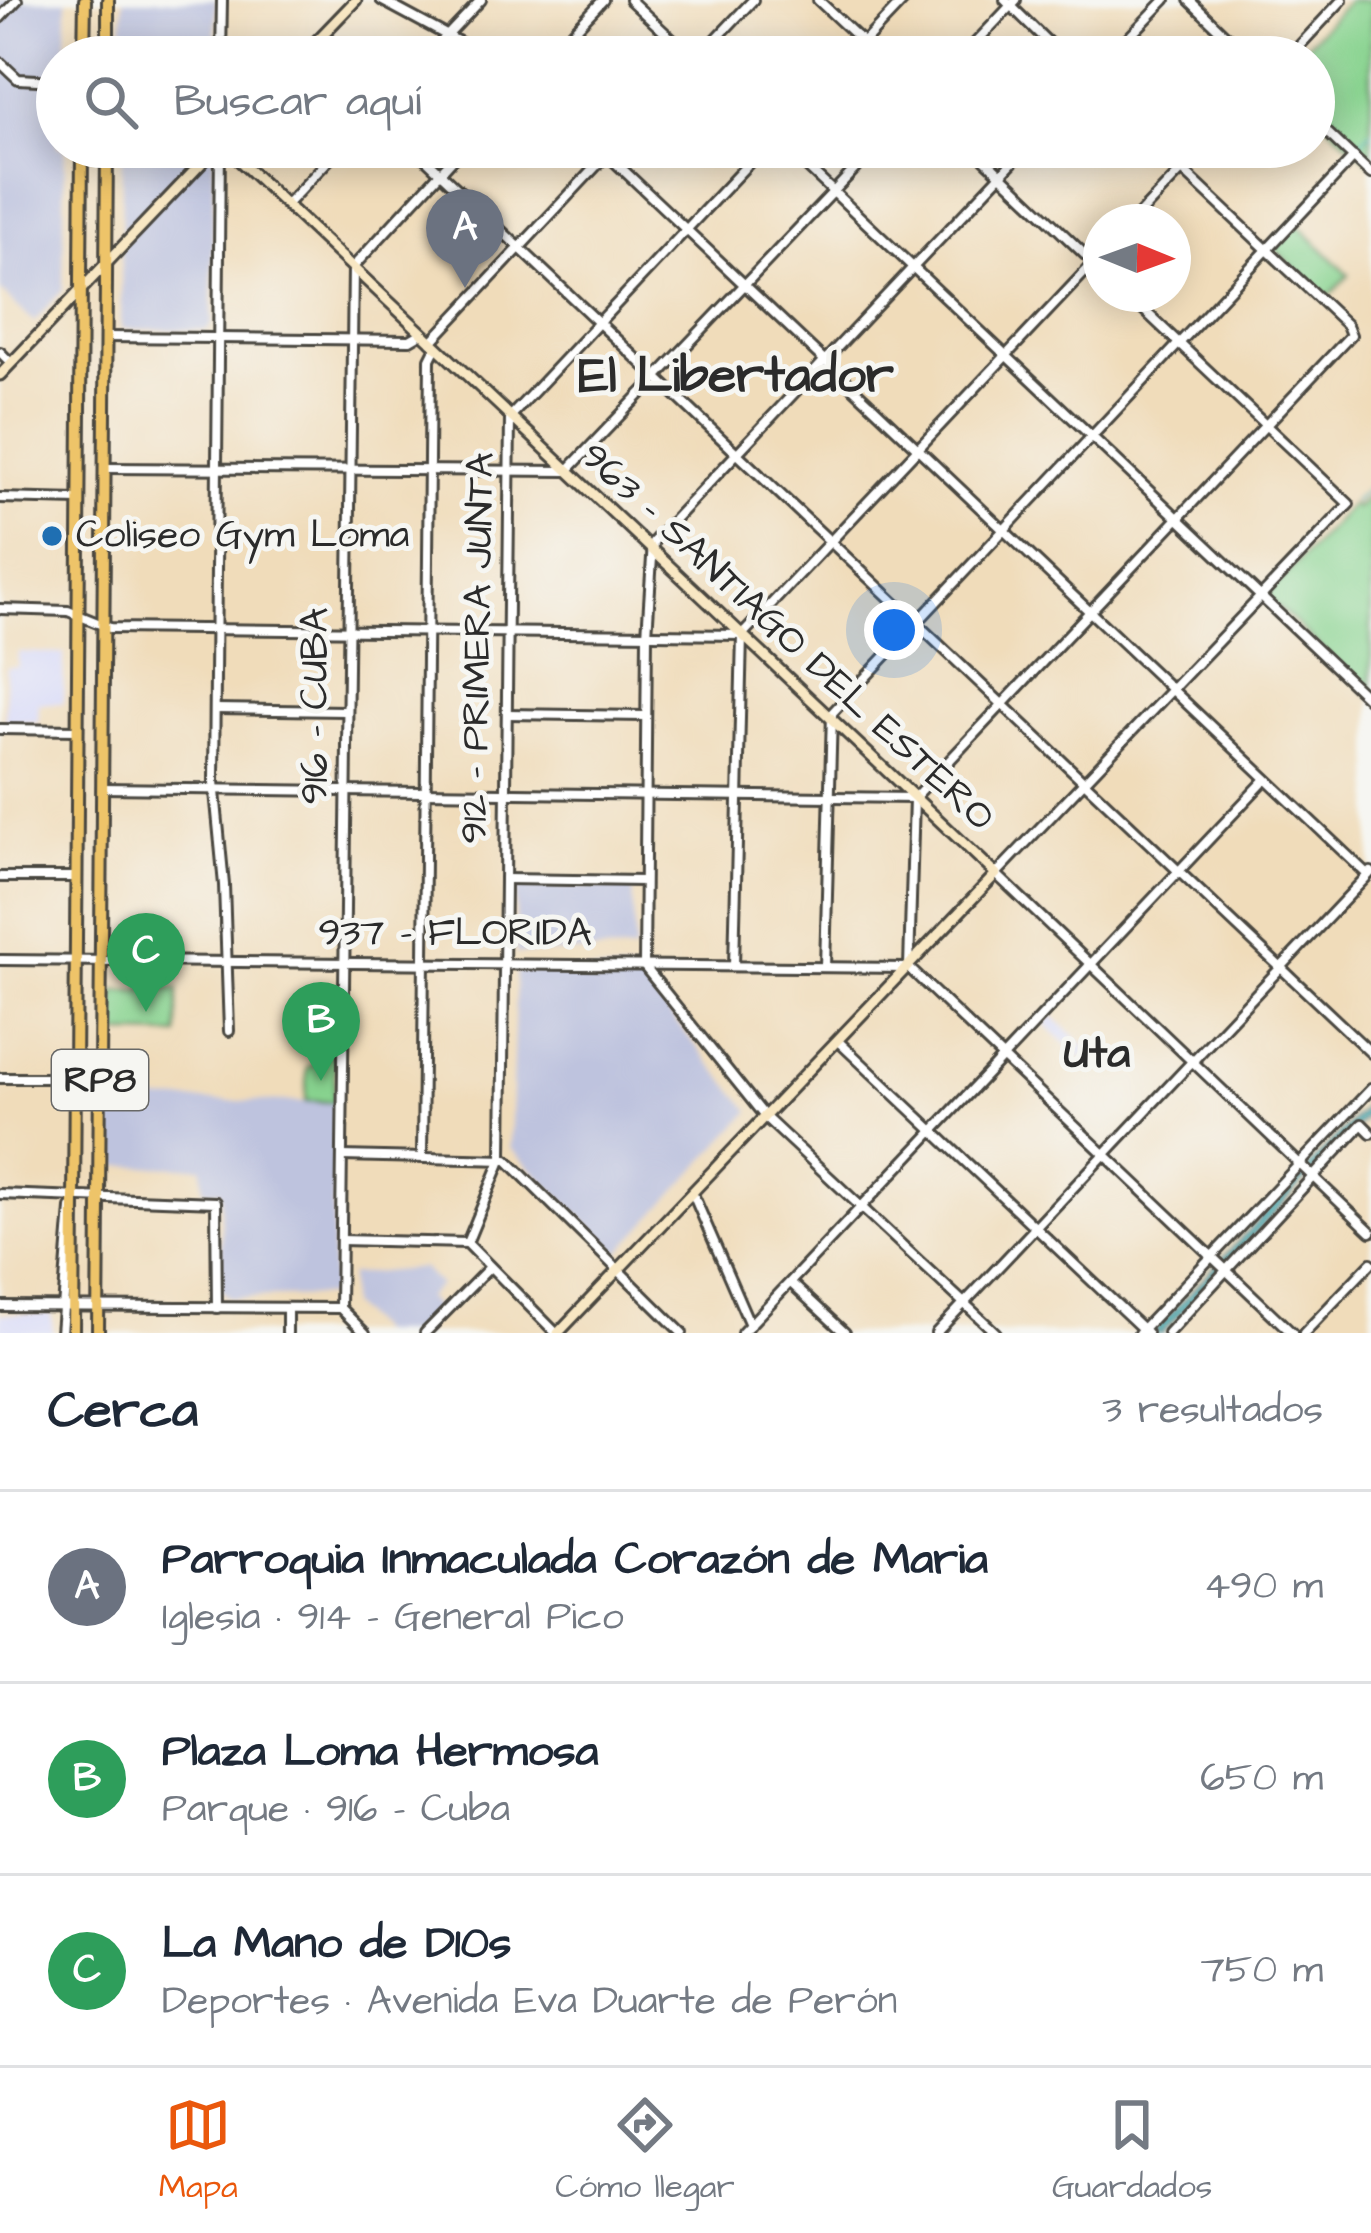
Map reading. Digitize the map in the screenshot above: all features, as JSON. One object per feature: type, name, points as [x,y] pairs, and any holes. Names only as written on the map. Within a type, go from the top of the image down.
[{"type":"main road","points":[[84,36],[85,0]]},
{"type":"main road","points":[[108,0],[108,36]]},
{"type":"main road","name":"RP8","points":[[73,1333],[68,1306],[74,1195],[82,168]]},
{"type":"main road","name":"RP8","points":[[97,1198],[107,168]]},
{"type":"main road","points":[[97,1198],[98,1333]]},
{"type":"street","points":[[0,17],[17,0]]},
{"type":"street","points":[[221,36],[222,0]]},
{"type":"street","points":[[325,36],[356,0]]},
{"type":"street","points":[[381,0],[448,35],[481,0]]},
{"type":"street","points":[[569,36],[603,0]]},
{"type":"street","points":[[630,0],[671,36]]},
{"type":"street","points":[[716,36],[753,0]]},
{"type":"street","points":[[818,0],[857,36]]},
{"type":"street","points":[[871,36],[904,0]]},
{"type":"street","points":[[1130,36],[1165,0]]},
{"type":"street","points":[[1189,0],[1226,36]]},
{"type":"street","points":[[1309,36],[1342,0]]},
{"type":"street","points":[[980,36],[1010,2],[1043,36]]},
{"type":"street","points":[[0,62],[18,79],[36,80]]},
{"type":"street","points":[[1335,139],[1371,174]]},
{"type":"street","points":[[825,967],[830,718],[1354,157]]},
{"type":"street","points":[[0,375],[200,168]]},
{"type":"street","points":[[221,168],[214,790],[224,878],[229,1031]]},
{"type":"street","name":"963 - SANTIAGO DEL ESTERO","points":[[245,168],[996,874]]},
{"type":"street","points":[[287,204],[321,168]]},
{"type":"street","points":[[436,168],[1371,1053]]},
{"type":"street","points":[[353,266],[444,168]]},
{"type":"street","points":[[422,1157],[430,359],[434,345],[591,168]]},
{"type":"street","points":[[625,168],[1370,874],[936,1333]]},
{"type":"street","name":"912 - PRIMERA JUNTA","points":[[467,1243],[505,1159],[511,417],[744,168]]},
{"type":"street","points":[[808,168],[1371,701]]},
{"type":"street","points":[[103,468],[567,471],[856,168]]},
{"type":"street","points":[[994,168],[1083,248]]},
{"type":"street","points":[[996,1333],[766,1118],[644,966],[644,881],[651,549],[1008,168]]},
{"type":"street","points":[[1149,204],[1182,170],[1350,330],[1349,339],[914,798],[909,968],[1292,1333]]},
{"type":"street","name":"916 - CUBA","points":[[340,1308],[353,266]]},
{"type":"street","points":[[734,967],[742,635],[1083,278]]},
{"type":"street","points":[[341,1240],[467,1243],[557,1333],[1349,504],[1146,312]]},
{"type":"street","points":[[106,337],[410,340],[422,333]]},
{"type":"street","points":[[0,352],[11,363]]},
{"type":"street","points":[[0,498],[79,500]]},
{"type":"street","points":[[0,609],[78,613],[101,626],[215,630],[742,635]]},
{"type":"street","points":[[215,709],[346,711]]},
{"type":"street","points":[[506,714],[646,716]]},
{"type":"street","points":[[0,729],[78,730]]},
{"type":"street","points":[[742,1333],[1266,778]]},
{"type":"street","points":[[102,788],[914,798]]},
{"type":"street","points":[[996,874],[1371,1232]]},
{"type":"street","points":[[0,877],[77,877]]},
{"type":"street","points":[[505,879],[644,881]]},
{"type":"street","name":"937 - FLORIDA","points":[[0,960],[909,968]]},
{"type":"street","points":[[839,1042],[1144,1332],[1220,1263],[1307,1170],[1371,1088]]},
{"type":"street","points":[[0,1078],[75,1078]]},
{"type":"street","points":[[1168,1333],[1220,1263],[1307,1170],[1362,1124],[1371,1133]]},
{"type":"street","points":[[342,1156],[505,1159],[682,1333]]},
{"type":"street","points":[[0,1194],[216,1202],[217,1308]]},
{"type":"street","points":[[693,1194],[750,1324]]},
{"type":"street","points":[[1304,1333],[1371,1263]]},
{"type":"street","points":[[425,1333],[490,1267]]},
{"type":"street","points":[[791,1282],[845,1333]]},
{"type":"street","points":[[0,1306],[340,1308],[365,1333]]},
{"type":"street","points":[[61,1333],[68,1306]]},
{"type":"street","points":[[287,1309],[287,1333]]},
{"type":"shaded area","points":[[0,0],[67,0],[66,36],[36,36],[36,168],[65,168],[63,289],[34,322],[0,290]]},
{"type":"shaded area","points":[[123,0],[216,0],[215,36],[122,36]]},
{"type":"shaded area","points":[[122,168],[214,168],[212,324],[207,330],[121,329]]},
{"type":"shaded area","points":[[18,652],[64,654],[63,703],[39,703],[38,722],[5,721],[6,667],[18,667]]},
{"type":"shaded area","points":[[516,887],[632,887],[635,951],[516,954]]},
{"type":"shaded area","points":[[516,971],[634,972],[751,1111],[618,1253],[510,1148]]},
{"type":"shaded area","points":[[1052,1015],[1090,1051],[1082,1059],[1045,1024]]},
{"type":"shaded area","points":[[111,1100],[334,1102],[332,1296],[230,1298],[221,1290],[221,1191],[203,1190],[202,1167],[110,1166]]},
{"type":"shaded area","points":[[422,1268],[439,1285],[426,1298],[439,1312],[419,1333],[378,1333],[349,1305],[349,1275]]},
{"type":"shaded area","points":[[0,1314],[51,1314],[53,1333],[0,1333]]},
{"type":"green space","points":[[1349,0],[1371,0],[1371,163],[1335,131],[1335,36],[1314,36]]},
{"type":"green space","points":[[1297,224],[1349,275],[1326,299],[1274,248]]},
{"type":"green space","points":[[1371,494],[1371,696],[1266,596],[1351,505],[1356,508]]},
{"type":"green space","points":[[144,969],[166,969],[166,988],[178,989],[178,1035],[114,1034],[114,991],[143,990]]},
{"type":"green space","points":[[335,1051],[334,1102],[306,1101],[307,1068]]},
{"type":"water","points":[[1371,1100],[1371,1111],[1162,1333],[1152,1333]]},
{"type":"waterway","points":[[1359,143],[1371,131]]},
{"type":"waterway","points":[[1354,501],[1371,486]]},
{"type":"place","name":"Parroquia Inmaculada Corazón de Maria","points":[[465,288]]},
{"type":"place","name":"Coliseo Gym Loma","points":[[52,536]]},
{"type":"place","name":"La Mano de D10s","points":[[146,1012]]},
{"type":"place","name":"Plaza Loma Hermosa","points":[[321,1081]]},
{"type":"district","name":"El Libertador","points":[[736,376]]},
{"type":"district","name":"Uta","points":[[1097,1054]]}]
